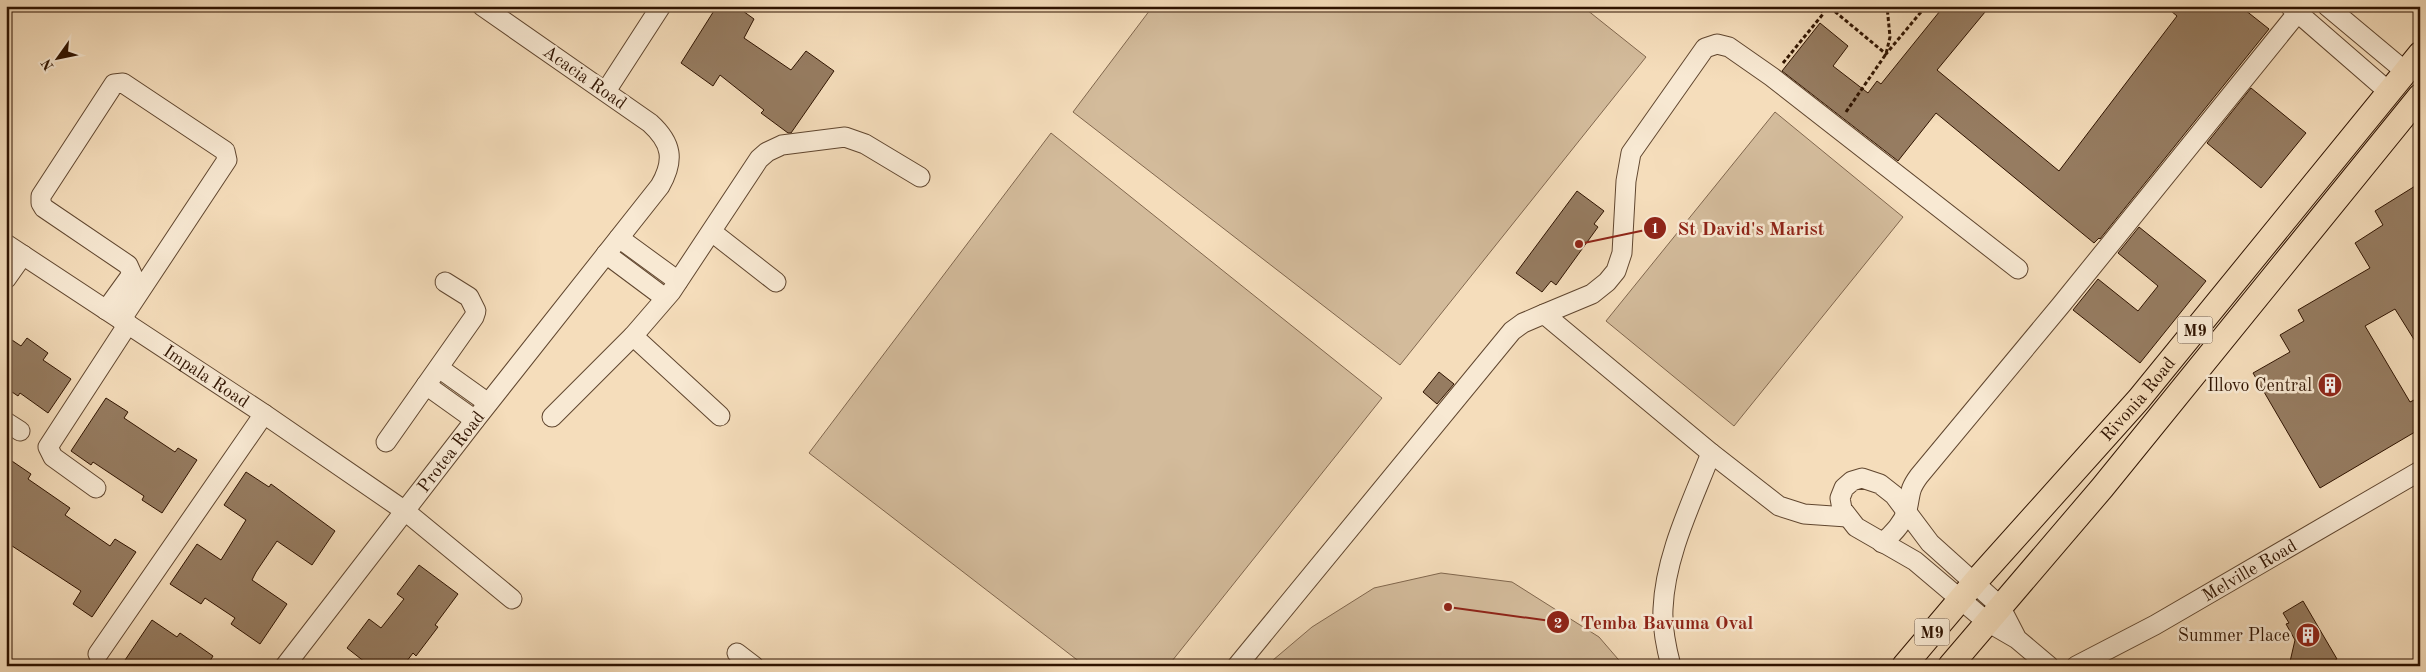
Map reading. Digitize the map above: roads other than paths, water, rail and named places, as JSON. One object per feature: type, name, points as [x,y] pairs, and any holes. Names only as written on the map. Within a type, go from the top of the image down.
[{"type":"main road","name":"Rivonia Road","points":[[1904,666],[1967,590],[2139,399],[2413,63]]},
{"type":"main road","name":"Rivonia Road","points":[[1950,666],[2102,488],[2420,96]]},
{"type":"street","name":"Acacia Road","points":[[482,6],[650,123],[663,135],[668,146],[669,162]]},
{"type":"street","points":[[606,91],[661,6]]},
{"type":"street","points":[[2327,6],[2413,63]]},
{"type":"street","points":[[1882,543],[1898,528],[1906,511],[1908,495],[1918,476],[2061,306],[2297,8],[2389,92]]},
{"type":"street","points":[[1236,666],[1512,331],[1523,323],[1592,294],[1608,282],[1616,271],[1622,253],[1626,181],[1632,153],[1705,48],[1717,44],[1729,47],[1772,77],[2018,269]]},
{"type":"street","points":[[96,488],[53,457],[48,447],[111,349],[118,318],[132,274],[128,265],[44,208],[41,203],[41,196],[114,84],[118,82],[123,83],[225,151],[228,156],[118,318]]},
{"type":"street","points":[[552,417],[633,336],[665,298],[712,232],[759,159],[767,152],[782,145],[846,137],[865,144],[920,177]]},
{"type":"street","name":"Protea Road","points":[[285,666],[488,403],[660,186],[667,175],[669,162]]},
{"type":"street","points":[[712,232],[776,282]]},
{"type":"street","points":[[618,238],[678,280]]},
{"type":"street","name":"Impala Road","points":[[6,244],[264,414],[404,511],[512,599]]},
{"type":"street","points":[[606,254],[665,298]]},
{"type":"street","points":[[6,279],[23,255]]},
{"type":"street","points":[[386,442],[474,318],[476,311],[469,297],[445,282]]},
{"type":"street","points":[[1544,314],[1711,453],[1780,506],[1804,514],[1847,517]]},
{"type":"street","points":[[633,336],[720,416]]},
{"type":"street","points":[[438,368],[488,403]]},
{"type":"street","points":[[426,385],[475,420]]},
{"type":"street","points":[[98,654],[264,414]]},
{"type":"street","points":[[1671,666],[1664,637],[1663,609],[1668,574],[1711,453]]},
{"type":"street","name":"Melville Road","points":[[2076,666],[2154,625],[2420,471]]},
{"type":"street","points":[[1967,590],[1856,527],[1847,517],[1840,498],[1844,488],[1852,481],[1862,478],[1880,484],[1894,495],[1967,590],[2017,639],[2049,666]]},
{"type":"street","points":[[738,653],[754,666]]},
{"type":"place","name":"St David's Marist","points":[[1579,244]]},
{"type":"place","name":"Illovo Central","points":[[2330,385]]},
{"type":"place","name":"Temba Bavuma Oval","points":[[1448,607]]},
{"type":"place","name":"Summer Place","points":[[2308,635]]}]
